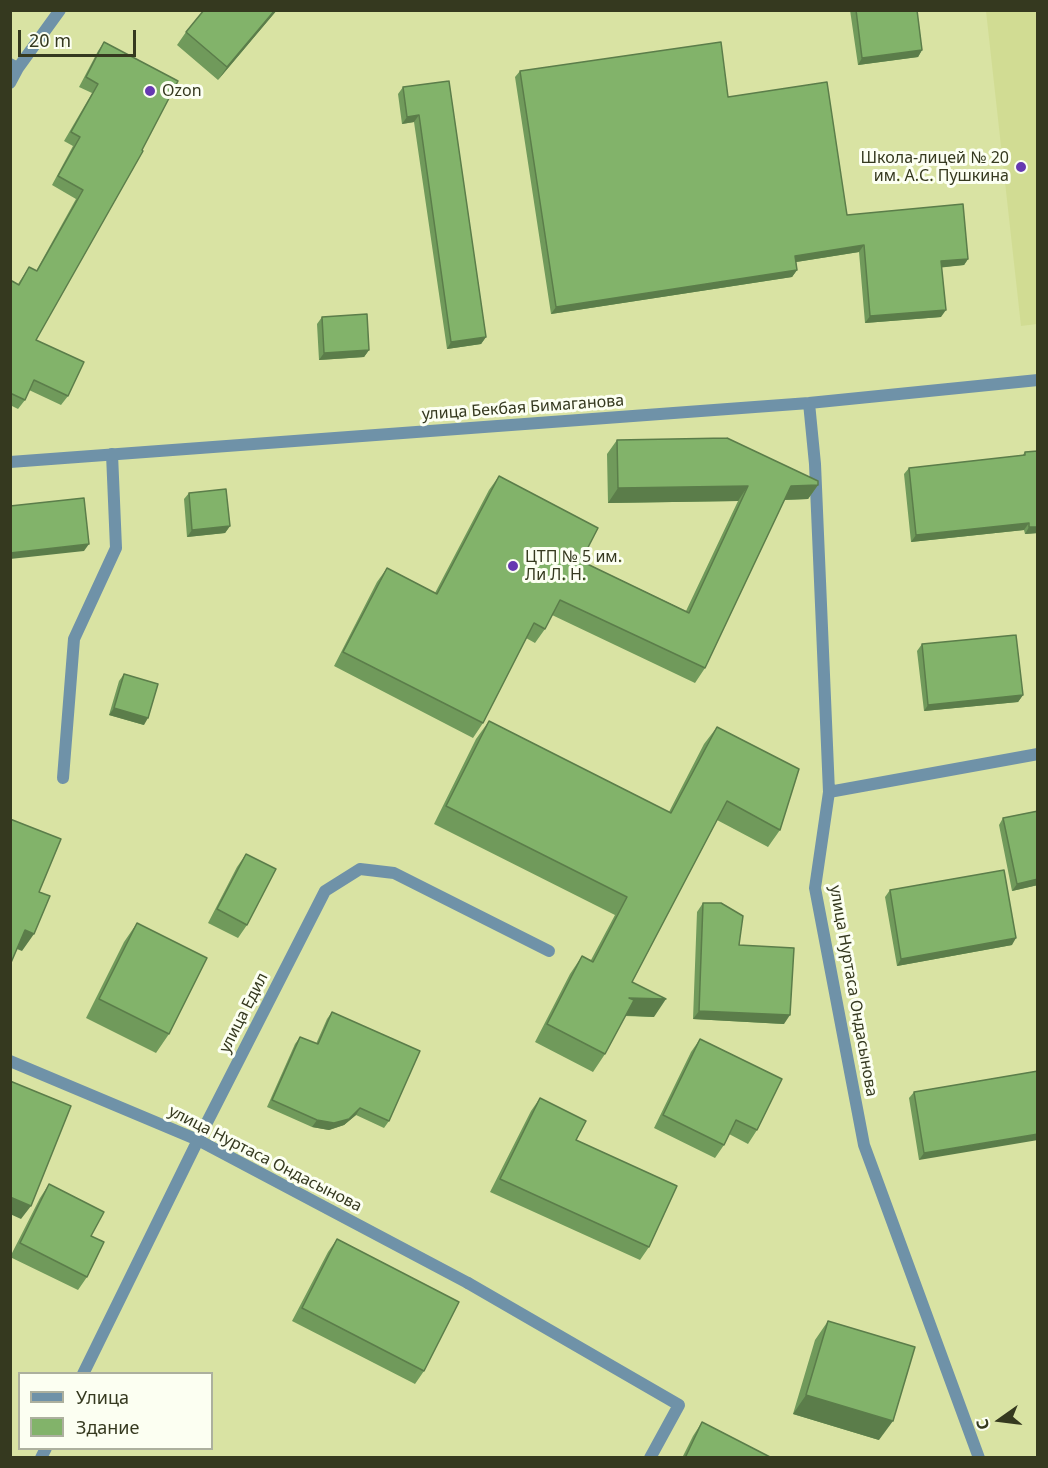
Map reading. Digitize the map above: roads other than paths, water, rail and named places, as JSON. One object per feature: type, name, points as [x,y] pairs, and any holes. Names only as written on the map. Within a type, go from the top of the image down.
[{"type":"street","points":[[10,83],[14,66],[60,10]]},
{"type":"street","name":"улица Бекбая Бимаганова","points":[[10,462],[809,403],[1038,380]]},
{"type":"street","name":"улица Нуртаса Ондасынова","points":[[809,403],[815,464],[829,792],[815,888],[864,1145],[980,1458]]},
{"type":"street","points":[[63,778],[74,639],[116,548],[112,454]]},
{"type":"street","points":[[829,792],[1038,754]]},
{"type":"street","name":"улица Едил","points":[[84,1372],[198,1140],[325,891],[360,869],[394,873],[549,951]]},
{"type":"street","name":"улица Нуртаса Ондасынова","points":[[10,1061],[198,1140],[468,1283],[679,1405],[650,1458]]},
{"type":"place","name":"Ozon","points":[[150,91]]},
{"type":"place","name":"Школа-лицей № 20 им. А.С. Пушкина","points":[[1021,167]]},
{"type":"place","name":"ЦТП № 5 им. Ли Л. Н.","points":[[513,566]]}]
